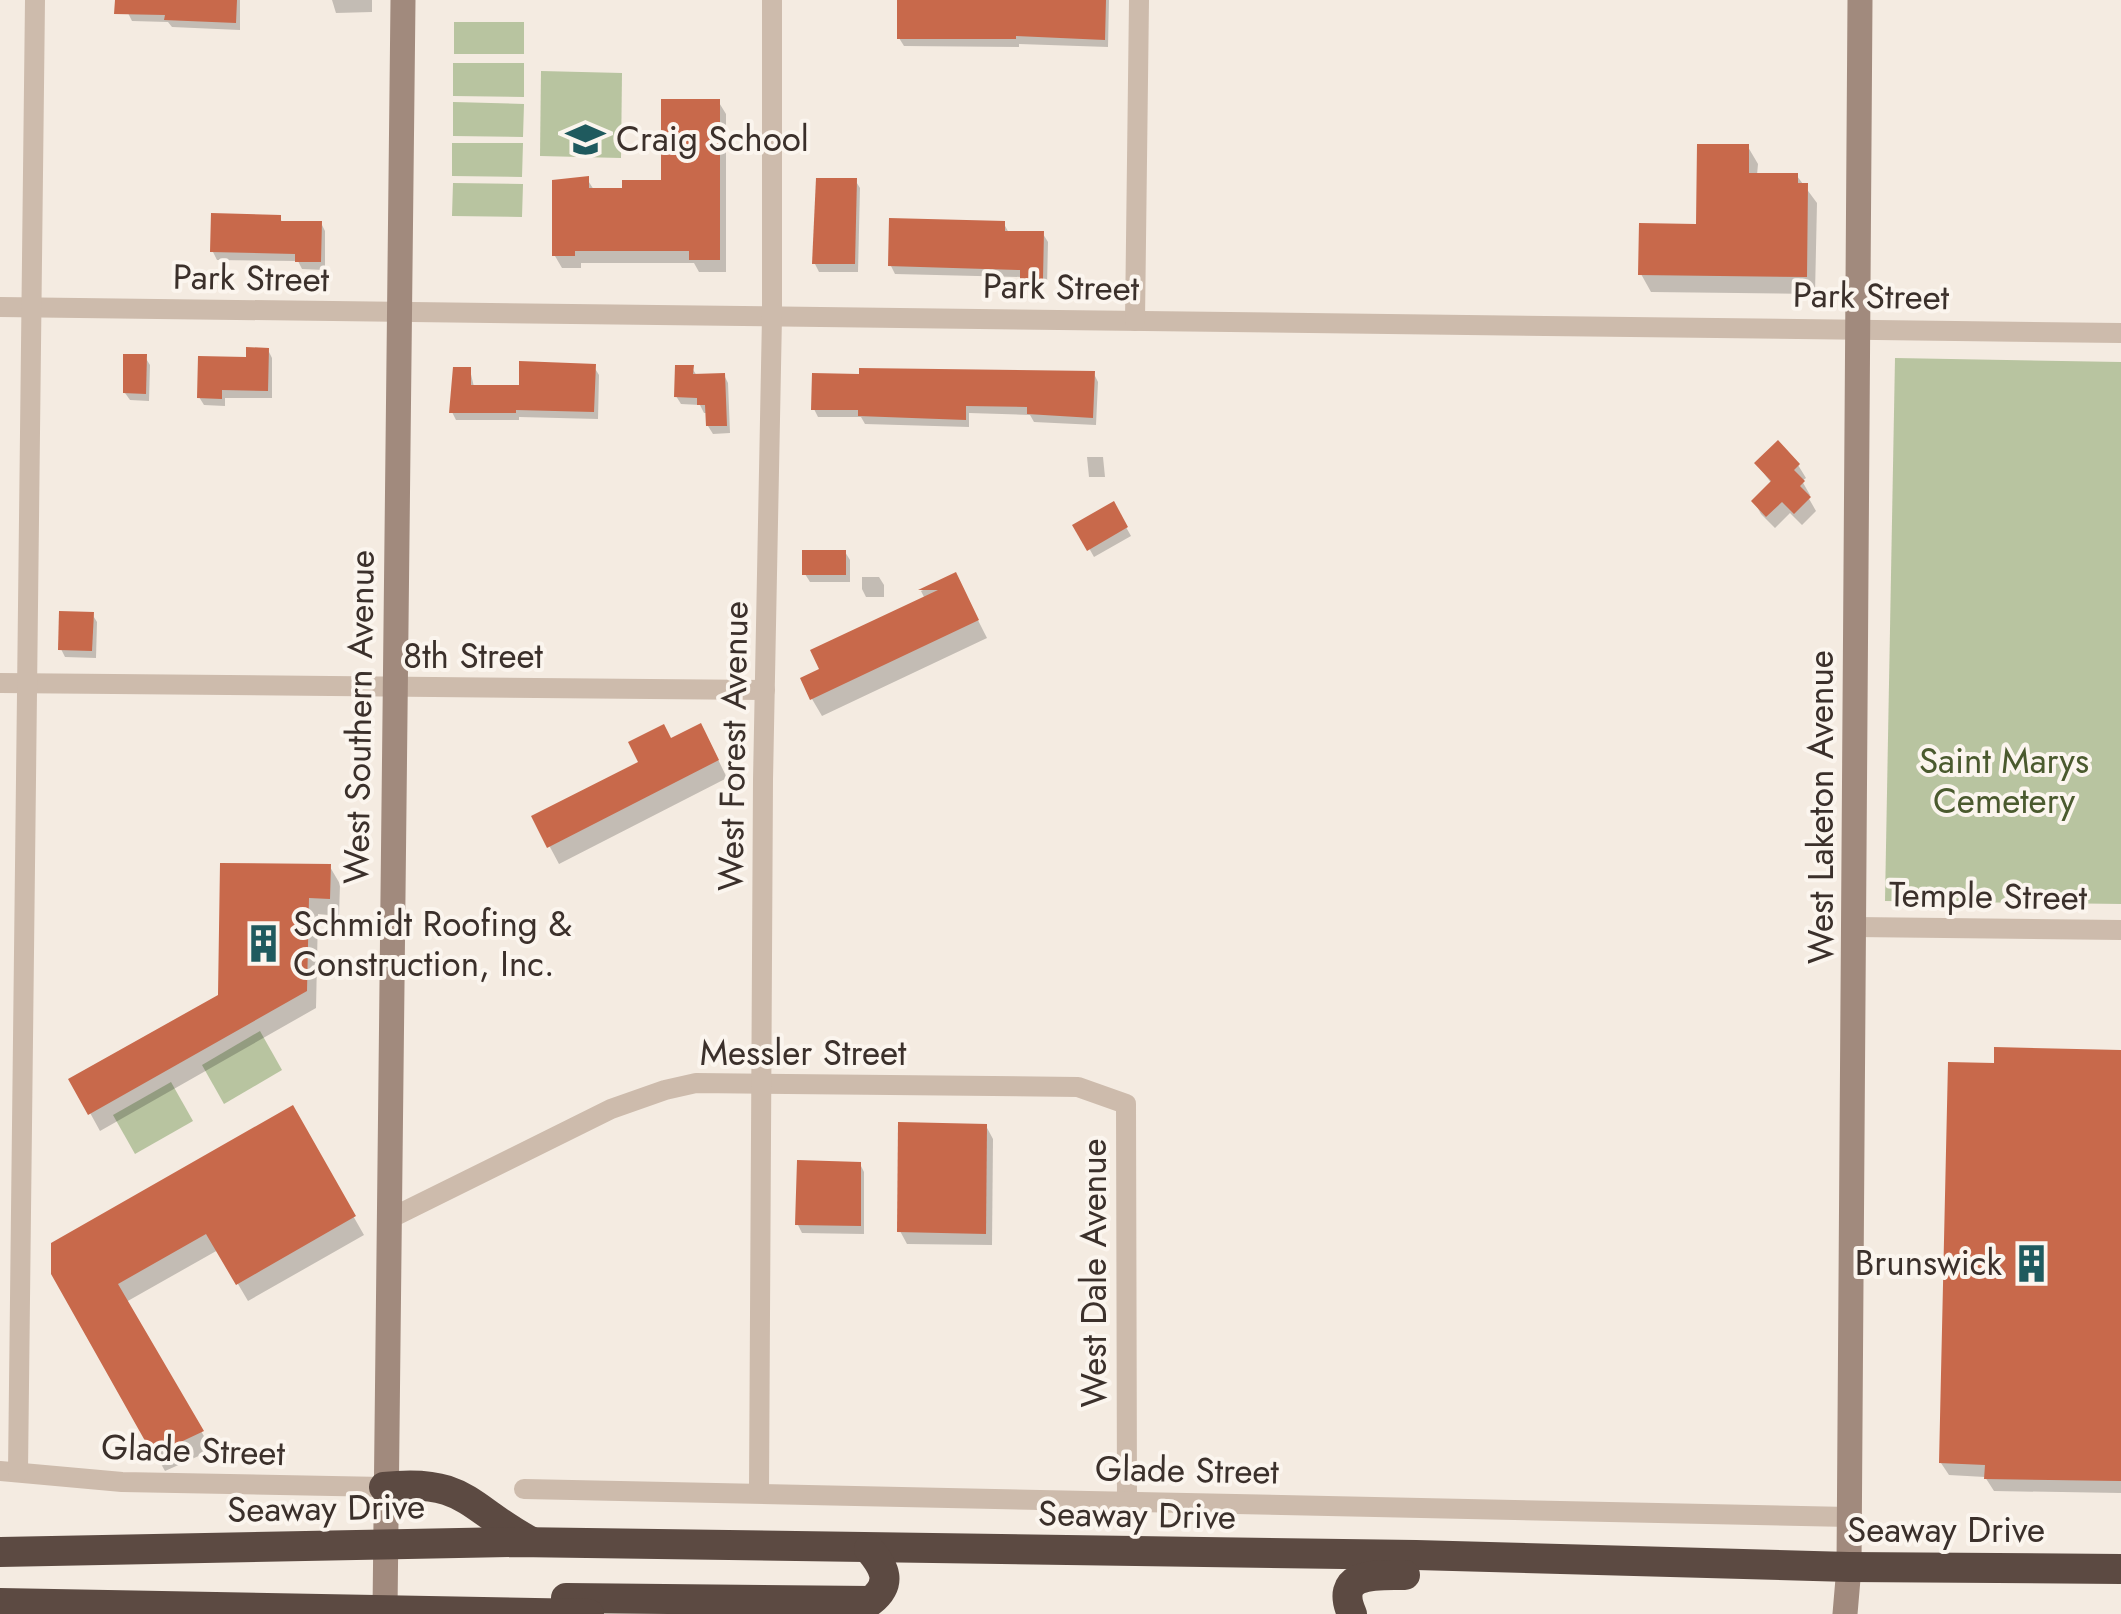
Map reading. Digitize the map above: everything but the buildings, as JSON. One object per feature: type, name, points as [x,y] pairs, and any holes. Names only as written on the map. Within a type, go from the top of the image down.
[{"type":"highway","points":[[384,1486],[437,1485],[462,1495],[506,1528],[533,1542]]},
{"type":"highway","points":[[0,1535],[52,1534],[151,1548]]},
{"type":"highway","name":"Seaway Drive","points":[[151,1548],[533,1542],[2121,1569]]},
{"type":"highway","points":[[0,1552],[151,1548]]},
{"type":"highway","points":[[441,1611],[470,1597],[870,1601],[882,1592],[887,1578],[882,1564],[869,1549]]},
{"type":"highway","points":[[1352,1614],[1348,1600],[1351,1584],[1370,1575],[1767,1581],[1799,1566]]},
{"type":"highway","points":[[0,1604],[590,1614]]},
{"type":"street","points":[[9,1471],[26,683],[35,0]]},
{"type":"street","name":"West Southern Avenue","points":[[385,1612],[402,0]]},
{"type":"street","name":"West Forest Avenue","points":[[758,1492],[772,0]]},
{"type":"street","points":[[1135,321],[1140,0]]},
{"type":"street","name":"West Laketon Avenue","points":[[1846,1614],[1855,927],[1855,328],[1860,0]]},
{"type":"street","name":"Park Street","points":[[0,307],[2121,333]]},
{"type":"street","name":"8th Street","points":[[0,683],[765,690]]},
{"type":"street","name":"Temple Street","points":[[1855,927],[2121,930]]},
{"type":"street","name":"Messler Street","points":[[387,1220],[611,1109],[696,1083],[1078,1087],[1126,1104]]},
{"type":"street","name":"West Dale Avenue","points":[[1126,1104],[1127,1501]]},
{"type":"street","name":"Glade Street","points":[[9,1471],[139,1482],[384,1486]]},
{"type":"street","name":"Glade Street","points":[[524,1489],[1849,1516]]},
{"type":"green space","points":[[454,22],[524,22],[524,54],[454,54]]},
{"type":"green space","points":[[453,63],[524,63],[524,97],[453,96]]},
{"type":"green space","points":[[541,71],[622,73],[621,158],[540,156]]},
{"type":"green space","points":[[453,102],[524,104],[523,137],[453,136]]},
{"type":"green space","points":[[452,143],[523,143],[522,177],[452,176]]},
{"type":"green space","points":[[453,183],[523,184],[522,217],[452,216]]},
{"type":"green space","name":"Saint Marys Cemetery","points":[[1895,358],[2121,362],[2121,904],[1885,901]]},
{"type":"green space","points":[[260,1031],[282,1070],[224,1104],[202,1065]]},
{"type":"green space","points":[[171,1082],[193,1121],[135,1154],[113,1115]]},
{"type":"place","name":"Craig School","points":[[586,139]]},
{"type":"place","name":"Schmidt Roofing & Construction, Inc.","points":[[263,944]]},
{"type":"place","name":"Brunswick","points":[[2032,1263]]}]
